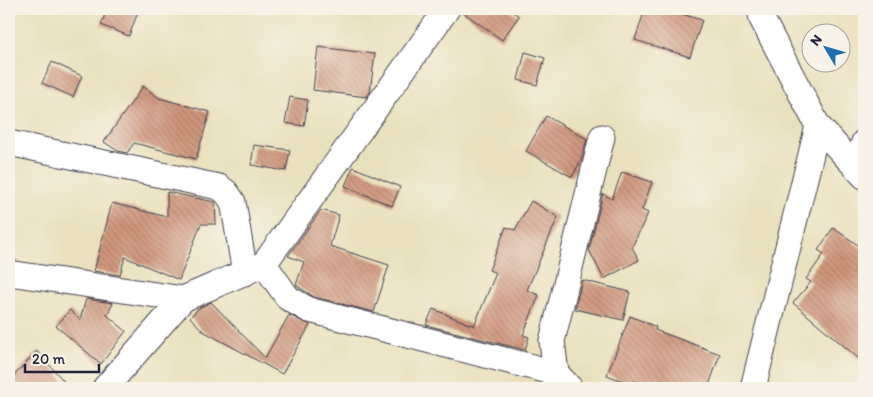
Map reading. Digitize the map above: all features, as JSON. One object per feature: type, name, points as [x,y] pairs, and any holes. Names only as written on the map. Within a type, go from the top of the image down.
[{"type":"street","points":[[105,388],[184,299],[254,268],[447,9]]},
{"type":"street","points":[[760,9],[762,18],[818,126],[860,172]]},
{"type":"street","points":[[753,388],[818,126]]},
{"type":"street","points":[[563,381],[552,341],[602,137]]},
{"type":"street","points":[[860,172],[864,142]]},
{"type":"street","points":[[9,143],[219,187],[226,192],[233,202],[254,268],[288,298],[309,310],[563,381]]},
{"type":"street","points":[[9,273],[184,299]]},
{"type":"building","points":[[107,9],[139,9],[129,36],[101,25]]},
{"type":"building","points":[[461,9],[508,9],[519,16],[502,40],[461,11]]},
{"type":"building","points":[[645,9],[665,9],[702,20],[690,57],[635,40]]},
{"type":"building","points":[[318,47],[375,54],[370,92],[366,97],[313,90]]},
{"type":"building","points":[[525,52],[545,58],[537,85],[518,80]]},
{"type":"building","points":[[52,62],[82,76],[73,97],[42,83]]},
{"type":"building","points":[[143,86],[159,98],[210,112],[196,159],[134,143],[127,153],[118,151],[104,142]]},
{"type":"building","points":[[290,97],[308,100],[304,126],[285,123]]},
{"type":"building","points":[[546,116],[587,139],[581,160],[572,177],[526,151]]},
{"type":"building","points":[[254,145],[290,150],[286,171],[251,165]]},
{"type":"building","points":[[353,167],[400,187],[392,206],[345,186]]},
{"type":"building","points":[[622,172],[652,182],[642,210],[648,213],[632,247],[639,260],[604,279],[589,250],[603,194],[612,199]]},
{"type":"building","points":[[167,192],[215,202],[216,224],[201,224],[179,280],[125,257],[120,275],[94,271],[112,203],[167,217]]},
{"type":"building","points":[[531,201],[558,217],[527,290],[539,295],[523,335],[529,337],[525,350],[426,325],[433,309],[474,326],[496,273],[489,270],[506,227],[515,230]]},
{"type":"building","points":[[321,210],[339,215],[330,246],[389,265],[374,312],[314,297],[296,285],[304,262],[288,256]]},
{"type":"building","points":[[833,228],[864,249],[864,363],[793,303],[811,282],[806,279],[824,254],[818,250]]},
{"type":"building","points":[[582,280],[630,292],[623,320],[575,309]]},
{"type":"building","points":[[86,299],[113,303],[107,315],[126,331],[101,364],[56,326],[70,310],[80,320]]},
{"type":"building","points":[[211,302],[265,358],[289,315],[310,325],[282,374],[203,331],[190,317],[199,308]]},
{"type":"building","points":[[630,316],[656,327],[655,330],[720,354],[708,388],[655,388],[634,381],[633,385],[607,375]]},
{"type":"building","points":[[37,351],[70,388],[9,388],[9,381]]}]
